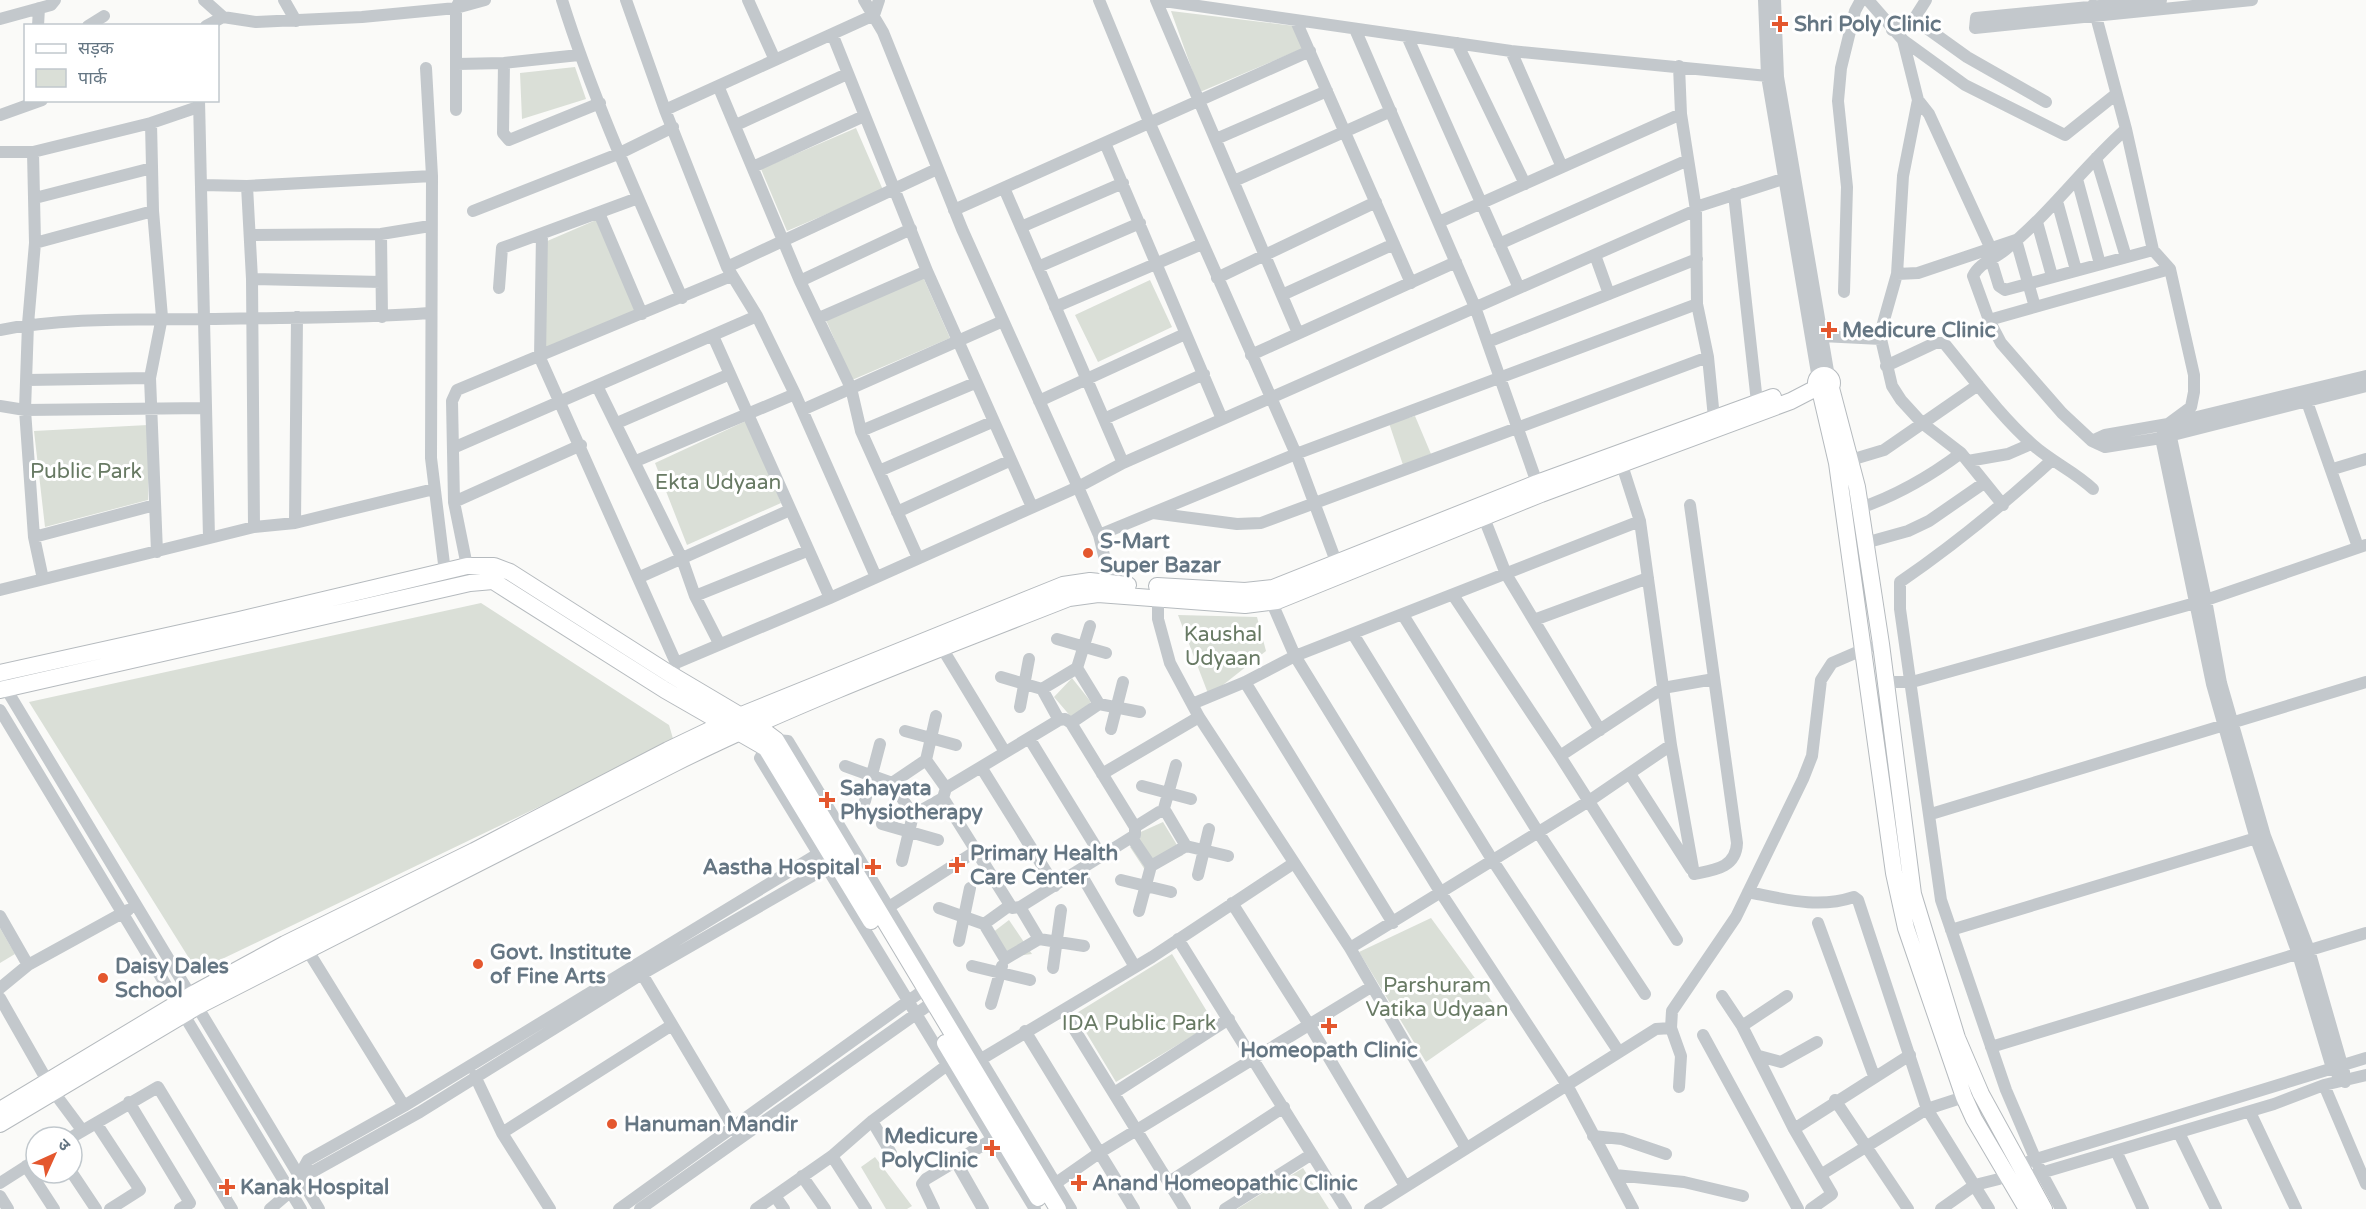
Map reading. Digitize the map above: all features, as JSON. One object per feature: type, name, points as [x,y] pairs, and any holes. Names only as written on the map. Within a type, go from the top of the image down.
[{"type":"main road","points":[[188,1005],[308,951],[738,724],[1063,585],[1090,581],[1245,591],[1273,588],[1537,483],[1757,402],[1822,384]]},
{"type":"main road","points":[[1822,384],[1844,462],[1860,508],[1881,644],[1913,894],[1957,1038],[2017,1175],[2027,1209]]},
{"type":"main road","points":[[2,682],[470,583],[492,581],[722,723],[756,725],[1069,598],[1098,594],[1245,605],[1272,603],[1484,518],[1780,405],[1822,384]]},
{"type":"main road","points":[[1844,462],[1862,649],[1897,892],[1906,928],[1974,1119],[2044,1209]]},
{"type":"main road","points":[[2,682],[466,566],[494,566],[510,572],[673,669],[738,724],[771,744],[920,1002],[951,1062],[996,1138],[1045,1209]]},
{"type":"main road","points":[[0,1110],[50,1086],[188,1005],[285,944],[474,851],[722,723]]},
{"type":"main road","points":[[756,725],[883,910],[920,1002],[975,1062],[1051,1187],[1058,1209]]},
{"type":"main road","points":[[0,1124],[50,1086]]},
{"type":"street","points":[[0,19],[51,5],[55,0]]},
{"type":"street","points":[[204,0],[223,17],[247,21],[296,21],[420,13],[485,0]]},
{"type":"street","points":[[284,0],[296,21]]},
{"type":"street","points":[[420,13],[427,0]]},
{"type":"street","points":[[562,0],[579,55],[600,103],[618,154],[682,298]]},
{"type":"street","points":[[626,0],[665,110],[729,271],[757,316],[795,394],[876,577]]},
{"type":"street","points":[[748,0],[775,60]]},
{"type":"street","points":[[864,0],[874,15],[954,210],[1099,535],[1111,584]]},
{"type":"street","points":[[665,110],[833,36],[874,15],[879,0]]},
{"type":"street","points":[[1099,0],[1202,244],[1296,454],[1337,564]]},
{"type":"street","points":[[1157,0],[1511,51],[1773,76]]},
{"type":"street","points":[[1157,0],[1298,333]]},
{"type":"street","points":[[1764,0],[1773,76],[1822,384]]},
{"type":"street","points":[[1773,76],[1775,0]]},
{"type":"street","points":[[1844,292],[1847,187],[1838,101],[1841,68],[1855,11],[1861,0]]},
{"type":"street","points":[[1892,30],[1914,19],[1926,0]]},
{"type":"street","points":[[2161,0],[2095,10],[1975,28],[1976,18],[2095,10],[2252,0]]},
{"type":"street","points":[[456,110],[458,4]]},
{"type":"street","points":[[1871,4],[1903,40],[1965,85],[2065,135],[2115,95]]},
{"type":"street","points":[[38,24],[39,8]]},
{"type":"street","points":[[2095,10],[2115,95],[2126,129],[2153,250],[2170,269],[2186,331],[2194,392],[2190,407],[2167,432]]},
{"type":"street","points":[[90,24],[104,16]]},
{"type":"street","points":[[210,24],[223,17]]},
{"type":"street","points":[[1914,19],[1967,57],[2046,102]]},
{"type":"street","points":[[1296,21],[1411,283]]},
{"type":"street","points":[[1355,29],[1475,307],[1537,483]]},
{"type":"street","points":[[833,36],[927,271],[1009,461],[1032,507]]},
{"type":"street","points":[[1407,36],[1519,288]]},
{"type":"street","points":[[1903,40],[1918,100],[1929,114],[1991,254],[1999,286],[2005,290],[2153,250]]},
{"type":"street","points":[[1457,44],[1525,184]]},
{"type":"street","points":[[954,210],[1310,51]]},
{"type":"street","points":[[1511,51],[1562,167]]},
{"type":"street","points":[[457,64],[504,63],[579,55]]},
{"type":"street","points":[[504,63],[503,133],[509,140],[600,103]]},
{"type":"street","points":[[1679,66],[1681,114],[1696,208],[1697,304],[1708,357],[1714,418]]},
{"type":"street","points":[[426,68],[432,176],[429,401],[434,489],[445,572]]},
{"type":"street","points":[[736,125],[848,74]]},
{"type":"street","points":[[718,87],[800,281],[851,388],[861,431],[918,558]]},
{"type":"street","points":[[1216,139],[1327,91]]},
{"type":"street","points":[[1918,100],[1903,176],[1897,274],[1882,327],[1881,339],[1886,366],[1892,386],[1901,400],[1922,423],[1964,457],[2002,505]]},
{"type":"street","points":[[0,115],[36,102]]},
{"type":"street","points":[[0,152],[33,152],[151,123],[198,104],[202,185],[209,538]]},
{"type":"street","points":[[1234,181],[1391,111]]},
{"type":"street","points":[[1439,222],[1681,114]]},
{"type":"street","points":[[753,166],[864,116]]},
{"type":"street","points":[[151,123],[153,211],[162,317],[150,378],[157,552]]},
{"type":"street","points":[[473,211],[618,154],[673,127]]},
{"type":"street","points":[[1897,274],[1918,273],[1991,254],[2016,240],[2037,222],[2126,129]]},
{"type":"street","points":[[1105,143],[1158,262],[1185,334],[1222,419]]},
{"type":"street","points":[[33,152],[35,243],[28,324],[25,410],[34,537],[43,579]]},
{"type":"street","points":[[2096,158],[2126,257]]},
{"type":"street","points":[[1499,244],[1688,159]]},
{"type":"street","points":[[35,198],[152,168]]},
{"type":"street","points":[[466,566],[454,501],[452,401],[457,390],[682,298],[783,239],[937,169]]},
{"type":"street","points":[[202,185],[247,186],[432,176]]},
{"type":"street","points":[[542,234],[540,358],[640,578],[673,669],[719,643],[830,598],[1078,487],[1123,463],[1595,255],[1696,208],[1789,176]]},
{"type":"street","points":[[1789,176],[1822,336],[1822,384]]},
{"type":"street","points":[[2077,179],[2100,264]]},
{"type":"street","points":[[1021,227],[1123,183]]},
{"type":"street","points":[[247,186],[252,279],[254,527]]},
{"type":"street","points":[[1004,188],[1123,463]]},
{"type":"street","points":[[1734,194],[1757,402]]},
{"type":"street","points":[[499,288],[502,248],[638,198]]},
{"type":"street","points":[[2057,201],[2076,270]]},
{"type":"street","points":[[1217,278],[1376,202]]},
{"type":"street","points":[[35,243],[153,211]]},
{"type":"street","points":[[599,213],[642,314]]},
{"type":"street","points":[[2037,222],[2052,276]]},
{"type":"street","points":[[1038,267],[1140,223]]},
{"type":"street","points":[[251,235],[381,234],[430,226]]},
{"type":"street","points":[[800,281],[911,230]]},
{"type":"street","points":[[381,234],[382,317]]},
{"type":"street","points":[[2016,240],[2035,307]]},
{"type":"street","points":[[1055,307],[1202,244]]},
{"type":"street","points":[[1282,295],[1394,244]]},
{"type":"street","points":[[1991,254],[1973,276],[1989,320],[2001,343],[2062,413],[2092,441],[2105,435],[2167,432],[2366,386]]},
{"type":"street","points":[[1595,255],[1609,294]]},
{"type":"street","points":[[1488,342],[1697,259]]},
{"type":"street","points":[[1251,355],[1456,262]]},
{"type":"street","points":[[1989,320],[2170,269]]},
{"type":"street","points":[[819,318],[927,271]]},
{"type":"street","points":[[252,279],[381,282]]},
{"type":"street","points":[[1099,535],[1296,454],[1697,304]]},
{"type":"street","points":[[0,330],[28,324],[162,317],[204,319],[251,316],[382,317],[429,313]]},
{"type":"street","points":[[453,448],[757,316]]},
{"type":"street","points":[[295,523],[297,317]]},
{"type":"street","points":[[802,410],[958,343],[1003,321]]},
{"type":"street","points":[[1039,401],[1185,334]]},
{"type":"street","points":[[713,336],[749,412],[807,551],[830,598]]},
{"type":"street","points":[[1822,336],[1881,339]]},
{"type":"street","points":[[1886,366],[1940,341],[2031,444],[2052,460],[2064,465],[2093,489]]},
{"type":"street","points":[[1151,513],[1237,524],[1261,523],[1315,505],[1518,426],[1708,357]]},
{"type":"street","points":[[617,423],[730,374]]},
{"type":"street","points":[[1104,419],[1204,374]]},
{"type":"street","points":[[2167,432],[2366,376]]},
{"type":"street","points":[[27,380],[150,378]]},
{"type":"street","points":[[861,431],[975,383]]},
{"type":"street","points":[[597,386],[636,461],[682,559],[695,596],[719,643]]},
{"type":"street","points":[[1844,462],[1884,450],[1978,386]]},
{"type":"street","points":[[636,461],[795,394]]},
{"type":"street","points":[[1885,682],[1912,682],[2202,601],[2362,546],[2306,399]]},
{"type":"street","points":[[0,406],[25,410],[206,408]]},
{"type":"street","points":[[879,471],[992,422]]},
{"type":"street","points":[[2167,432],[2199,573],[2202,601],[2228,725],[2260,837],[2304,952],[2338,1067],[2345,1082]]},
{"type":"street","points":[[1860,508],[1883,500],[1930,477],[1964,457],[2008,454],[2031,444]]},
{"type":"street","points":[[454,501],[581,445]]},
{"type":"street","points":[[2333,469],[2366,459]]},
{"type":"street","points":[[2036,1158],[2006,1090],[1941,900],[1931,814],[1900,609],[1900,582],[1934,561],[2052,460]]},
{"type":"street","points":[[897,512],[1009,461]]},
{"type":"street","points":[[1622,465],[1640,521],[1671,746],[1694,874]]},
{"type":"street","points":[[1865,543],[1908,531],[1929,521],[1984,483]]},
{"type":"street","points":[[0,590],[254,527],[295,523],[434,489]]},
{"type":"street","points":[[34,537],[155,505]]},
{"type":"street","points":[[1690,505],[1736,851],[1724,868],[1694,874]]},
{"type":"street","points":[[640,578],[790,510]]},
{"type":"street","points":[[1484,518],[1506,574],[1600,730]]},
{"type":"street","points":[[1192,704],[1245,682],[1295,656],[1640,521]]},
{"type":"street","points":[[695,596],[807,551]]},
{"type":"street","points":[[1534,620],[1648,578]]},
{"type":"street","points":[[1453,596],[1560,756],[1677,940]]},
{"type":"street","points":[[1158,598],[1158,619],[1162,640],[1170,663],[1199,717],[1350,948],[1466,1148]]},
{"type":"street","points":[[1272,603],[1295,656],[1441,893],[1567,1085],[1634,1209]]},
{"type":"street","points":[[1402,615],[1538,832],[1645,994]]},
{"type":"street","points":[[1090,626],[1077,668],[1099,704]]},
{"type":"street","points":[[1353,634],[1493,861],[1619,1052]]},
{"type":"street","points":[[1057,639],[1106,653]]},
{"type":"street","points":[[1679,1087],[1681,1056],[1671,1028],[1672,1011],[1736,917],[1778,836],[1812,756],[1821,680],[1832,663],[1862,649],[1881,644]]},
{"type":"street","points":[[942,648],[1005,753]]},
{"type":"street","points":[[1020,707],[1029,659]]},
{"type":"street","points":[[1042,689],[1073,668],[1077,668]]},
{"type":"street","points":[[1001,676],[1042,689],[1102,774],[1151,866],[1139,911]]},
{"type":"street","points":[[1560,756],[1663,688],[1714,679]]},
{"type":"street","points":[[2,682],[137,905],[188,1005],[301,1209]]},
{"type":"street","points":[[1111,729],[1123,682]]},
{"type":"street","points":[[1245,682],[1393,922]]},
{"type":"street","points":[[1931,814],[2366,682]]},
{"type":"street","points":[[912,814],[981,767],[1029,738],[1099,704],[1140,712]]},
{"type":"street","points":[[0,710],[122,913],[188,1005],[319,1209]]},
{"type":"street","points":[[936,716],[926,760],[976,851],[1039,939]]},
{"type":"street","points":[[1102,774],[1199,717]]},
{"type":"street","points":[[904,731],[956,746]]},
{"type":"street","points":[[1029,738],[1102,857]]},
{"type":"street","points":[[618,1209],[736,1132],[920,1002],[826,868],[760,758],[771,744]]},
{"type":"street","points":[[865,801],[880,744]]},
{"type":"street","points":[[1350,948],[1589,801],[1671,746]]},
{"type":"street","points":[[892,783],[926,760]]},
{"type":"street","points":[[984,924],[1055,886],[1102,857],[1163,812],[1176,765]]},
{"type":"street","points":[[845,766],[892,783],[912,814],[902,861]]},
{"type":"street","points":[[981,767],[1055,886]]},
{"type":"street","points":[[1630,774],[1694,874]]},
{"type":"street","points":[[1143,786],[1191,799]]},
{"type":"street","points":[[1163,812],[1169,815],[1186,846]]},
{"type":"street","points":[[882,824],[938,840]]},
{"type":"street","points":[[1198,875],[1209,829]]},
{"type":"street","points":[[1951,930],[2260,837]]},
{"type":"street","points":[[1151,866],[1186,846],[1228,856]]},
{"type":"street","points":[[976,851],[883,910],[975,1062],[1135,967],[1294,863]]},
{"type":"street","points":[[270,1209],[291,1191],[298,1173],[308,1160],[404,1106],[818,854]]},
{"type":"street","points":[[298,1173],[314,1171],[420,1112],[642,974],[826,868]]},
{"type":"street","points":[[1079,871],[1135,967]]},
{"type":"street","points":[[1121,880],[1171,892]]},
{"type":"street","points":[[959,941],[970,888]]},
{"type":"street","points":[[1748,892],[1813,904],[1856,897],[1927,1109],[1989,1209]]},
{"type":"street","points":[[1232,903],[1310,1026],[1405,1186]]},
{"type":"street","points":[[0,988],[28,965],[137,905]]},
{"type":"street","points":[[939,909],[984,924],[1004,959]]},
{"type":"street","points":[[1053,968],[1062,910]]},
{"type":"street","points":[[0,916],[28,965]]},
{"type":"street","points":[[1818,923],[1874,1076]]},
{"type":"street","points":[[1991,1047],[2366,933]]},
{"type":"street","points":[[991,1004],[1004,959],[1039,939],[1084,946]]},
{"type":"street","points":[[1178,939],[1346,1209]]},
{"type":"street","points":[[308,951],[404,1106]]},
{"type":"street","points":[[972,966],[1030,980]]},
{"type":"street","points":[[642,974],[736,1132]]},
{"type":"street","points":[[1071,1209],[1051,1187],[1099,1154],[1371,987]]},
{"type":"street","points":[[1722,996],[1759,1056],[1794,1129],[1832,1194],[1819,1207]]},
{"type":"street","points":[[1742,1026],[1786,996]]},
{"type":"street","points":[[0,999],[72,1125]]},
{"type":"street","points":[[1063,1011],[1185,1209]]},
{"type":"street","points":[[1114,1093],[1229,1019]]},
{"type":"street","points":[[502,1133],[672,1025]]},
{"type":"street","points":[[1370,1209],[1656,1029],[1671,1028]]},
{"type":"street","points":[[1025,1031],[1134,1209]]},
{"type":"street","points":[[1703,1035],[1798,1209]]},
{"type":"street","points":[[1759,1056],[1781,1062],[1817,1042]]},
{"type":"street","points":[[1794,1129],[1835,1100],[1910,1055]]},
{"type":"street","points":[[2017,1175],[2036,1158],[2366,1058]]},
{"type":"street","points":[[756,1209],[832,1156],[872,1121],[951,1062]]},
{"type":"street","points":[[1941,1209],[1975,1185],[2116,1151],[2250,1112],[2324,1085],[2345,1082],[2366,1075]]},
{"type":"street","points":[[475,1076],[502,1133],[550,1209]]},
{"type":"street","points":[[2324,1085],[2366,1184]]},
{"type":"street","points":[[84,1130],[158,1087],[232,1209]]},
{"type":"street","points":[[1822,1174],[1866,1149],[1927,1109],[1965,1097]]},
{"type":"street","points":[[1835,1100],[1908,1209]]},
{"type":"street","points":[[129,1102],[190,1203],[180,1209]]},
{"type":"street","points":[[1169,1182],[1284,1107]]},
{"type":"street","points":[[2250,1112],[2296,1209]]},
{"type":"street","points":[[872,1121],[891,1153]]},
{"type":"street","points":[[96,1123],[140,1190],[118,1207]]},
{"type":"street","points":[[640,1209],[736,1132]]},
{"type":"street","points":[[2179,1133],[2216,1209]]},
{"type":"street","points":[[1593,1136],[1622,1139],[1666,1154]]},
{"type":"street","points":[[934,1209],[922,1184],[955,1160],[996,1138],[1035,1209]]},
{"type":"street","points":[[2116,1151],[2143,1209]]},
{"type":"street","points":[[1226,1209],[1312,1154]]},
{"type":"street","points":[[832,1156],[866,1209]]},
{"type":"street","points":[[2017,1175],[2036,1158]]},
{"type":"street","points":[[955,1160],[983,1209]]},
{"type":"street","points":[[0,1184],[24,1168]]},
{"type":"street","points":[[1615,1175],[1684,1182],[1743,1196]]},
{"type":"street","points":[[2017,1175],[2061,1209]]},
{"type":"street","points":[[802,1176],[825,1209]]},
{"type":"street","points":[[42,1185],[54,1209]]},
{"type":"street","points":[[80,1185],[96,1209]]},
{"type":"street","points":[[0,1196],[8,1209]]},
{"type":"street","points":[[775,1196],[784,1209]]},
{"type":"green space","points":[[1171,11],[1295,26],[1306,47],[1200,92]]},
{"type":"green space","points":[[575,67],[586,99],[522,119],[520,73]]},
{"type":"green space","points":[[856,128],[883,190],[787,231],[761,169]]},
{"type":"green space","points":[[596,220],[636,312],[544,354],[545,242]]},
{"type":"green space","points":[[923,277],[950,338],[852,380],[826,320]]},
{"type":"green space","points":[[1150,280],[1172,327],[1098,362],[1075,315]]},
{"type":"green space","points":[[1415,416],[1431,454],[1403,465],[1389,423]]},
{"type":"green space","name":"Ekta Udyaan","points":[[748,420],[781,503],[687,545],[655,463]]},
{"type":"green space","name":"Public Park","points":[[148,425],[148,500],[45,527],[34,431]]},
{"type":"green space","points":[[481,603],[669,725],[674,742],[197,971],[29,702]]},
{"type":"green space","name":"Kaushal Udyaan","points":[[1178,615],[1257,617],[1266,651],[1209,696]]},
{"type":"green space","points":[[1072,678],[1091,702],[1072,718],[1054,697]]},
{"type":"green space","points":[[1163,822],[1183,855],[1147,873],[1130,847],[1139,842],[1134,835]]},
{"type":"green space","name":"Parshuram Vatika Udyaan","points":[[1431,918],[1499,1011],[1426,1062],[1359,952]]},
{"type":"green space","points":[[1009,920],[1032,954],[999,958],[992,933]]},
{"type":"green space","points":[[0,928],[15,954],[0,963]]},
{"type":"green space","name":"IDA Public Park","points":[[1172,954],[1214,1023],[1116,1082],[1075,1014]]},
{"type":"green space","points":[[875,1157],[912,1206],[907,1209],[886,1209],[861,1167]]},
{"type":"green space","points":[[1303,1168],[1329,1209],[1237,1209]]},
{"type":"place","name":"Shri Poly Clinic","points":[[1780,24]]},
{"type":"place","name":"Medicure Clinic","points":[[1829,330]]},
{"type":"place","name":"S-Mart Super Bazar","points":[[1088,553]]},
{"type":"place","name":"Sahayata Physiotherapy","points":[[827,800]]},
{"type":"place","name":"Primary Health Care Center","points":[[957,865]]},
{"type":"place","name":"Aastha Hospital","points":[[873,867]]},
{"type":"place","name":"Govt. Institute of Fine Arts","points":[[478,964]]},
{"type":"place","name":"Daisy Dales School","points":[[103,978]]},
{"type":"place","name":"Homeopath Clinic","points":[[1329,1026]]},
{"type":"place","name":"Hanuman Mandir","points":[[612,1124]]},
{"type":"place","name":"Medicure PolyClinic","points":[[992,1148]]},
{"type":"place","name":"Anand Homeopathic Clinic","points":[[1079,1183]]},
{"type":"place","name":"Kanak Hospital","points":[[227,1187]]}]
